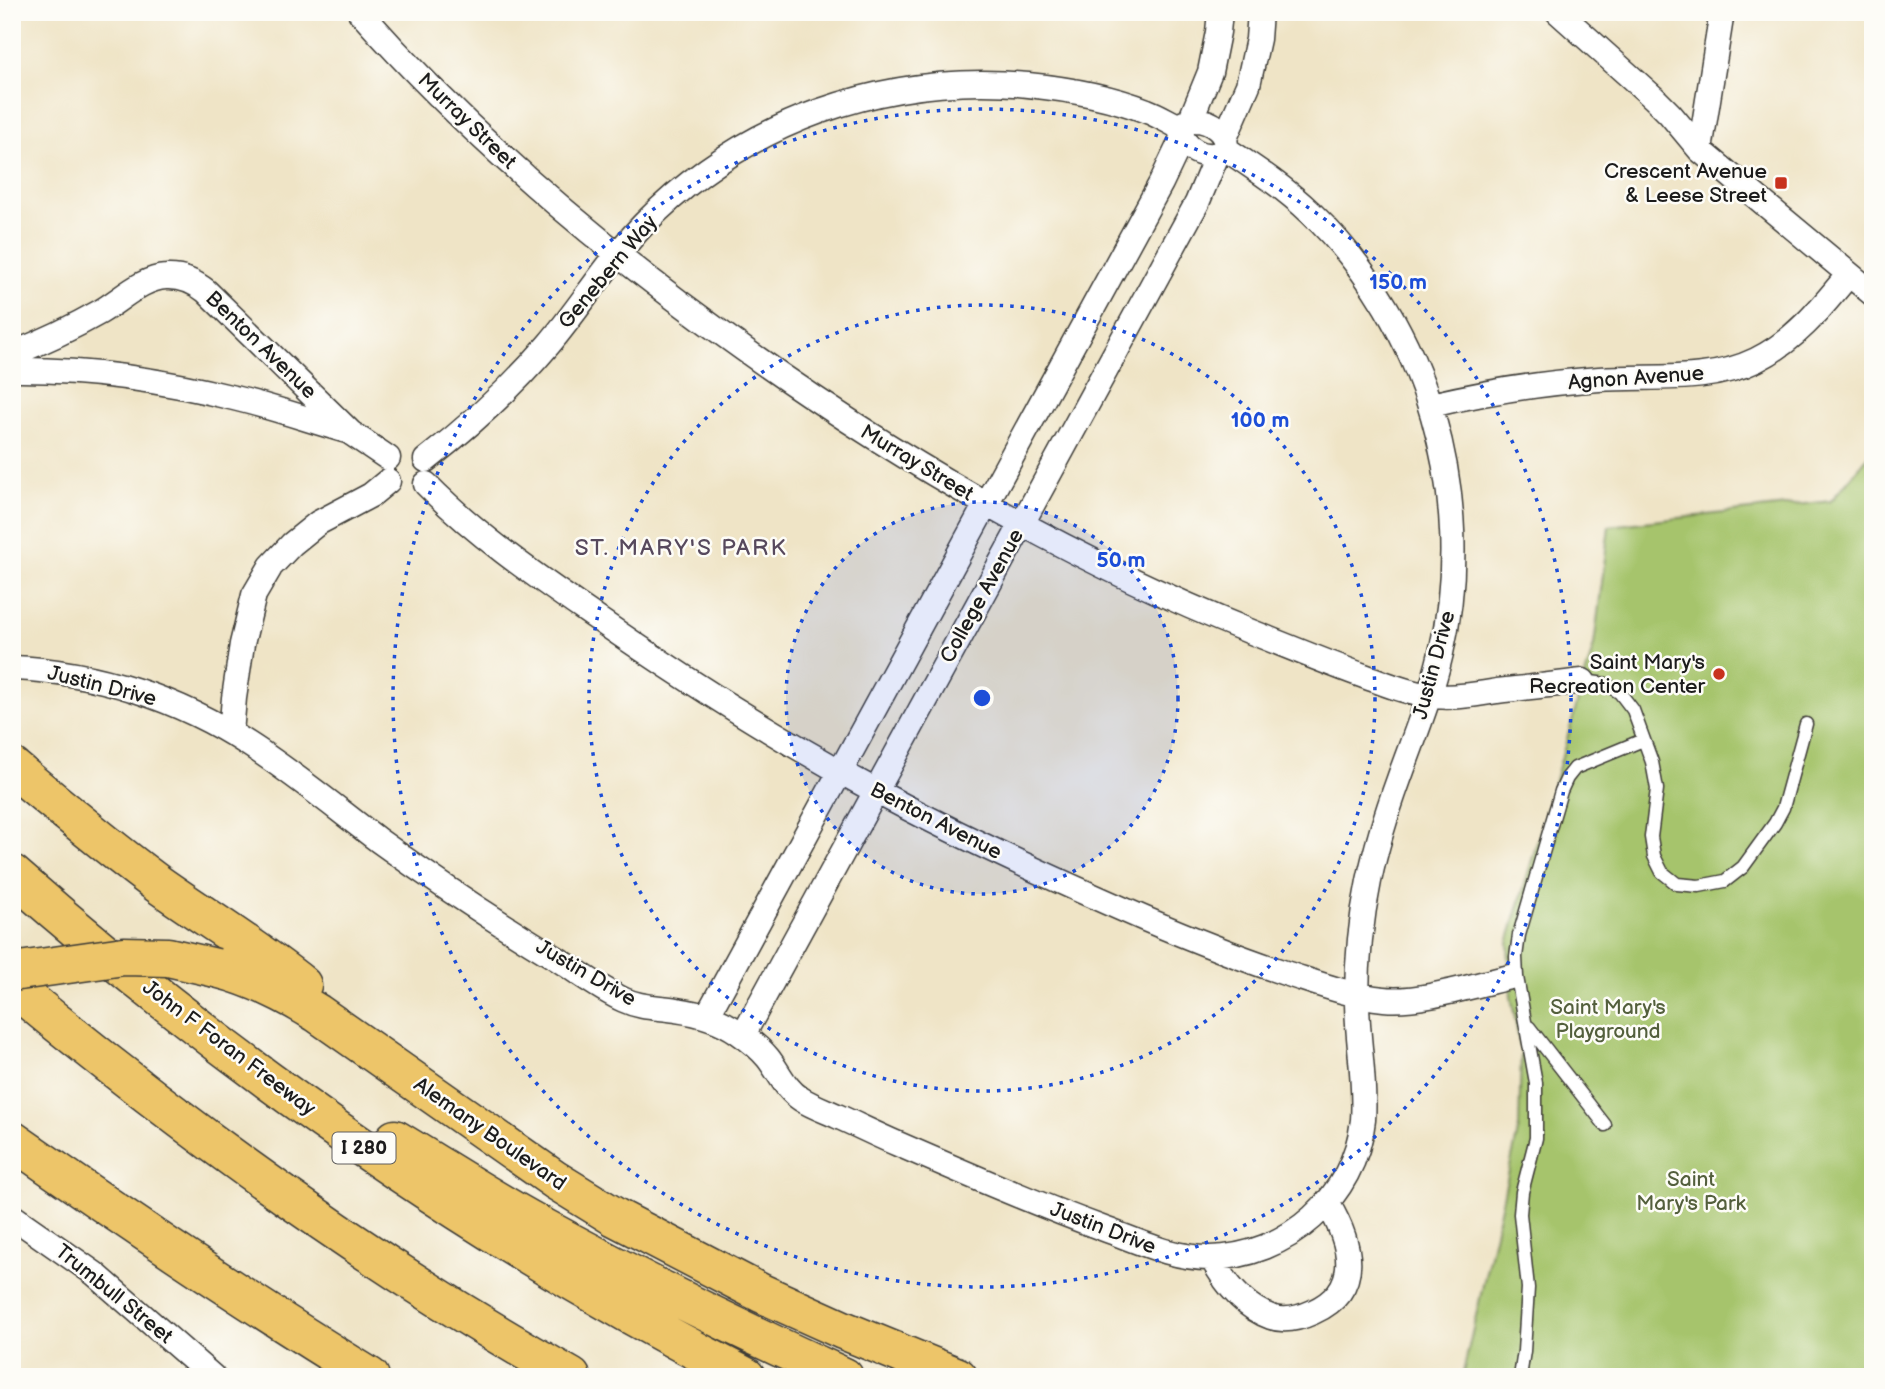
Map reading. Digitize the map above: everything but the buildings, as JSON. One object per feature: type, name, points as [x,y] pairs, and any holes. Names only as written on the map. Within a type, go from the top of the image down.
[{"type":"main road","points":[[12,767],[158,883],[278,965],[484,1131]]},
{"type":"main road","name":"John F Foran Freeway","points":[[12,874],[168,1003],[304,1106],[446,1202],[543,1263],[746,1377]]},
{"type":"main road","name":"Alemany Boulevard","points":[[12,972],[124,956],[168,957],[240,973],[291,996],[555,1180],[615,1217],[761,1293],[958,1377]]},
{"type":"main road","points":[[12,986],[100,1058],[230,1156],[349,1240],[571,1377]]},
{"type":"main road","points":[[168,1003],[535,1223],[663,1291],[844,1377]]},
{"type":"main road","points":[[12,1140],[177,1254],[370,1377]]},
{"type":"main road","points":[[443,1300],[523,1377]]},
{"type":"street","name":"Murray Street","points":[[360,12],[453,110],[530,182],[616,255],[801,390],[891,449],[1021,524],[1112,571],[1215,618],[1408,692],[1455,697],[1583,681]]},
{"type":"street","name":"College Avenue","points":[[707,1016],[1161,183],[1210,72],[1220,12]]},
{"type":"street","name":"College Avenue","points":[[743,1035],[1197,203],[1248,85],[1258,39],[1260,12]]},
{"type":"street","points":[[1558,12],[1654,98],[1700,150],[1873,294]]},
{"type":"street","points":[[1700,150],[1722,12]]},
{"type":"street","name":"Genebern Way","points":[[426,472],[524,373],[616,255],[679,191],[720,161],[767,134],[824,109],[877,94],[932,85],[992,82],[1052,87],[1137,107],[1184,129],[1199,120],[1210,123],[1220,130],[1223,147]]},
{"type":"street","name":"Justin Drive","points":[[12,668],[58,671],[116,684],[179,707],[231,733],[467,901],[624,1000],[645,1007],[707,1016],[743,1035],[767,1057],[786,1086],[813,1105],[976,1178],[1079,1220],[1176,1255],[1212,1258],[1245,1253],[1277,1242],[1304,1225],[1328,1203],[1347,1174],[1360,1143],[1364,1112],[1357,995],[1369,884],[1396,786],[1430,696],[1442,651],[1450,602],[1454,550],[1443,452],[1431,405],[1406,346],[1385,306],[1352,258],[1314,216],[1273,180],[1223,147]]},
{"type":"street","name":"Agnon Avenue","points":[[1431,405],[1513,388],[1601,379],[1690,377],[1726,371],[1756,360],[1784,343],[1814,316],[1849,274]]},
{"type":"street","name":"Benton Avenue","points":[[12,354],[54,336],[144,284],[165,277],[176,277],[197,284],[206,291],[388,470]]},
{"type":"street","name":"Benton Avenue","points":[[12,370],[103,374],[170,384],[236,398],[351,433]]},
{"type":"street","points":[[231,733],[242,643],[254,595],[271,566],[318,523],[371,495],[388,470],[406,486],[420,486],[426,472]]},
{"type":"street","name":"Benton Avenue","points":[[426,472],[452,510],[498,547],[626,638],[705,690],[840,771],[989,848],[1175,932],[1323,986],[1357,995],[1412,999],[1510,977]]},
{"type":"street","points":[[1212,1258],[1220,1274],[1238,1297],[1272,1318],[1295,1318],[1318,1310],[1342,1288],[1349,1267],[1346,1242],[1328,1203]]},
{"type":"street","name":"Trumbull Street","points":[[12,1216],[94,1273],[213,1377]]},
{"type":"lane","points":[[1583,681],[1606,684],[1620,693],[1633,710],[1652,762],[1657,789],[1651,837],[1654,856],[1662,872],[1677,884],[1699,887],[1726,881],[1742,867],[1783,808],[1806,724]]},
{"type":"lane","points":[[1520,1377],[1528,1288],[1520,1214],[1522,1192],[1536,1138],[1536,1083],[1517,977],[1519,935],[1567,778],[1575,768],[1643,740]]},
{"type":"lane","points":[[1526,1024],[1605,1125]]},
{"type":"green space","name":"Saint Mary's Park","points":[[1873,451],[1873,1353],[1846,1377],[1462,1377],[1519,1127],[1521,1053],[1511,996],[1508,943],[1594,645],[1609,526],[1831,501]]},
{"type":"place","name":"Crescent Avenue & Leese Street","points":[[1781,183]]},
{"type":"place","name":"Saint Mary's Recreation Center","points":[[1719,674]]},
{"type":"district","name":"ST. MARY'S PARK","points":[[681,548]]},
{"type":"park label","name":"Saint Mary's Playground","points":[[1608,1019]]}]
